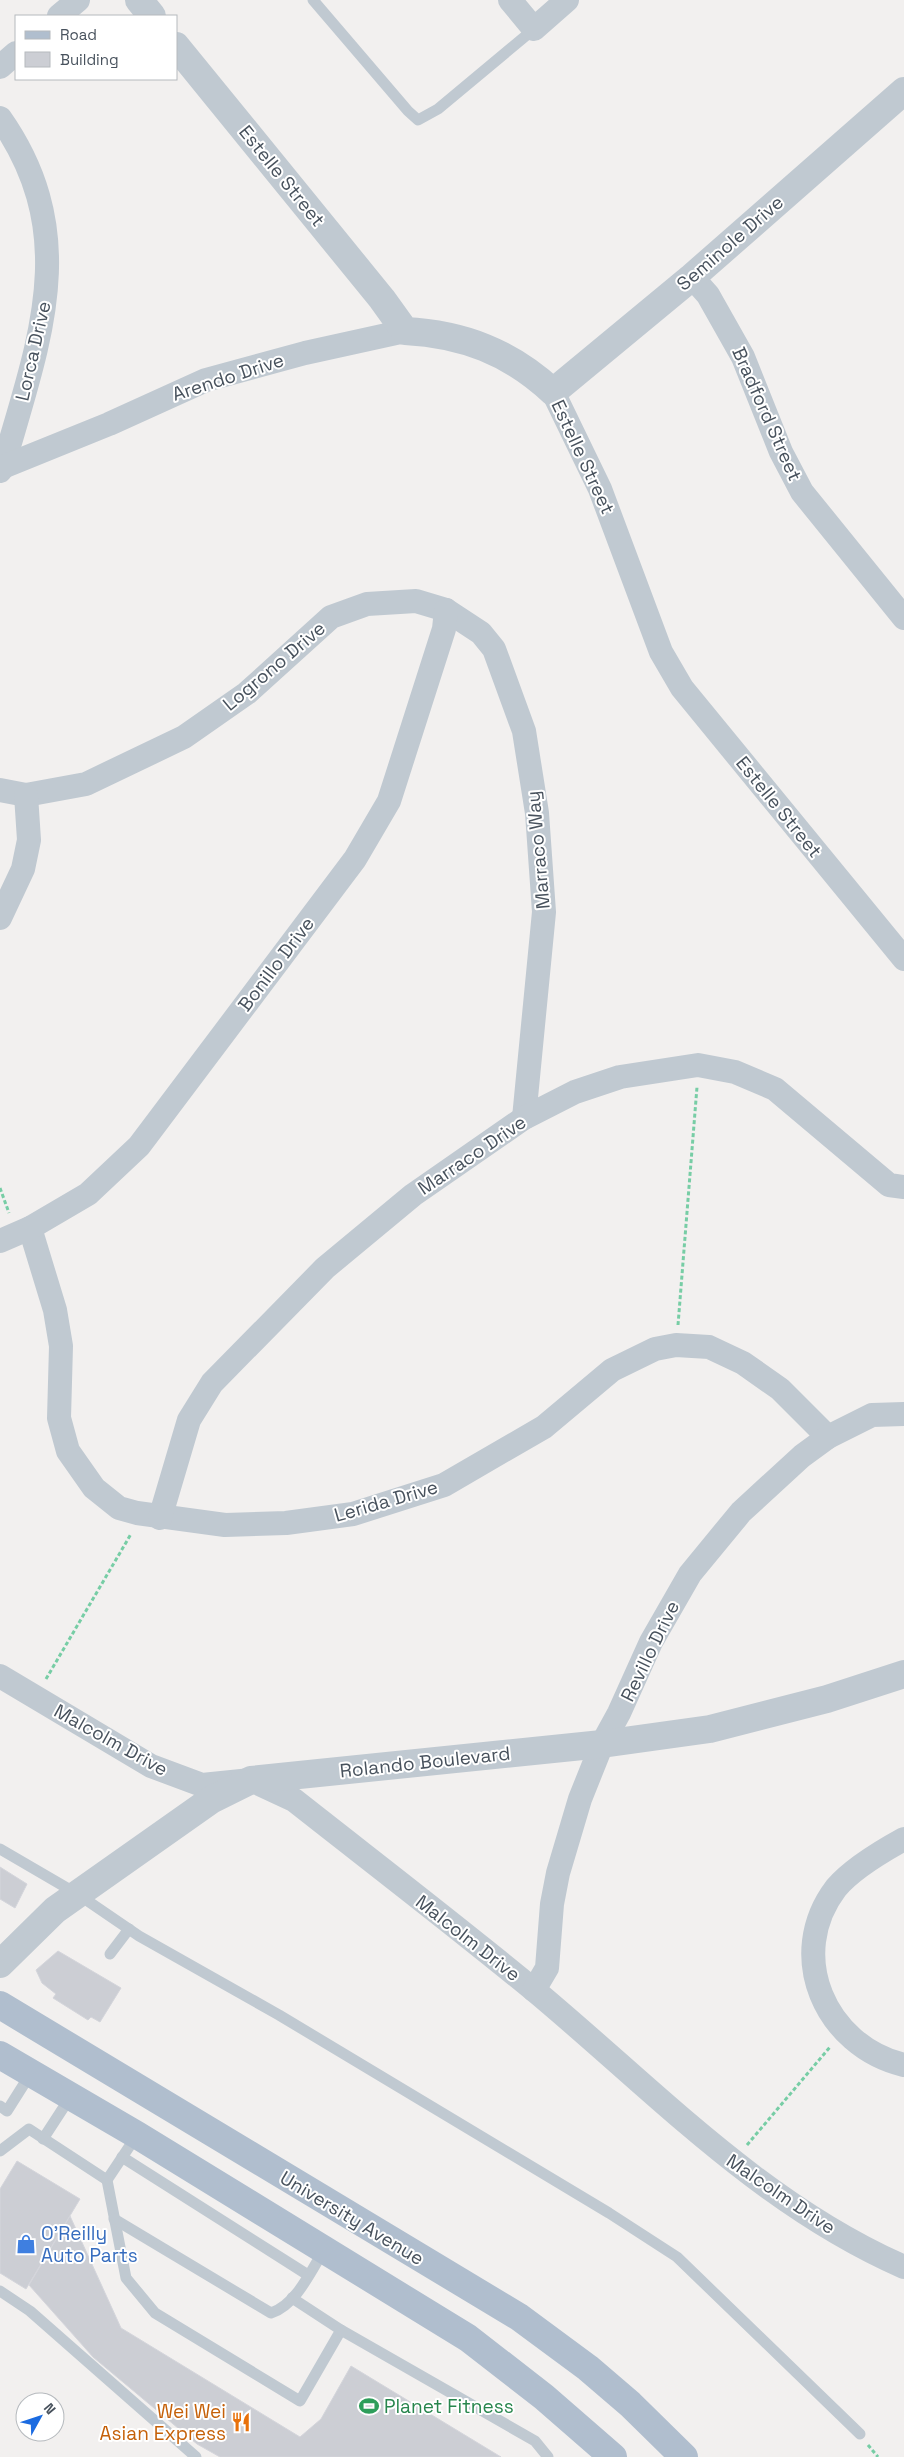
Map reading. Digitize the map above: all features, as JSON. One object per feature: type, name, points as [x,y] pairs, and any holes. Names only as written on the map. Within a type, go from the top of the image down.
[{"type":"main road","name":"University Avenue","points":[[0,2005],[188,2120],[519,2317],[588,2368],[630,2404],[684,2457]]},
{"type":"main road","points":[[0,2055],[71,2096],[129,2146],[324,2250],[468,2338],[544,2397],[607,2454]]},
{"type":"street","points":[[60,15],[78,0]]},
{"type":"street","points":[[139,0],[151,15]]},
{"type":"street","points":[[510,0],[534,29],[567,0]]},
{"type":"street","name":"Estelle Street","points":[[178,48],[382,299],[405,331],[454,336],[477,343],[518,363],[553,392],[600,489],[661,652],[682,688],[904,959]]},
{"type":"street","points":[[0,67],[15,54]]},
{"type":"street","name":"Seminole Drive","points":[[553,392],[692,277],[904,91]]},
{"type":"street","name":"Lorca Drive","points":[[0,118],[18,148],[37,195],[47,247],[48,274],[42,326],[2,469]]},
{"type":"street","name":"Bradford Street","points":[[692,277],[708,295],[743,358],[781,452],[802,492],[904,618]]},
{"type":"street","name":"Arendo Drive","points":[[2,469],[109,424],[206,380],[305,353],[405,331]]},
{"type":"street","name":"Logrono Drive","points":[[26,795],[86,784],[184,737],[247,693],[331,617],[367,604],[416,601],[446,610]]},
{"type":"street","name":"Marraco Way","points":[[446,610],[481,633],[494,649],[524,730],[537,813],[544,912],[524,1118]]},
{"type":"street","name":"Bonillo Drive","points":[[0,1241],[30,1228],[88,1194],[139,1146],[355,859],[389,801],[444,629],[446,610]]},
{"type":"street","points":[[0,790],[26,795],[29,840],[23,869],[0,918]]},
{"type":"street","name":"Marraco Drive","points":[[152,1516],[189,1420],[212,1383],[325,1268],[413,1194],[524,1118],[575,1092],[620,1077],[698,1065],[736,1072],[775,1089],[889,1185],[904,1187]]},
{"type":"street","name":"Lerida Drive","points":[[30,1228],[57,1319],[61,1346],[59,1418],[68,1451],[94,1488],[119,1508],[152,1516],[225,1525],[286,1523],[353,1514],[444,1485],[544,1427],[612,1370],[655,1349],[676,1345],[709,1347],[743,1363],[780,1389],[828,1437]]},
{"type":"street","name":"Revillo Drive","points":[[534,1990],[547,1968],[552,1904],[567,1836],[602,1744],[619,1713],[669,1607],[696,1566],[741,1512],[770,1482],[828,1437],[872,1415],[904,1414]]},
{"type":"street","name":"Rolando Boulevard","points":[[0,1964],[56,1910],[211,1800],[251,1780],[602,1744],[710,1728],[827,1700],[904,1674]]},
{"type":"street","name":"Malcolm Drive","points":[[0,1676],[151,1766],[202,1784],[251,1780],[294,1800],[534,1990],[732,2163],[791,2205],[870,2252],[904,2267]]},
{"type":"street","points":[[904,1839],[877,1854],[838,1886],[821,1917],[814,1951],[818,1986],[833,2017],[843,2031],[874,2054],[904,2064]]},
{"type":"lane","points":[[313,0],[408,111],[418,120],[438,109],[534,29]]},
{"type":"lane","points":[[0,1848],[79,1895],[129,1929],[593,2203],[677,2257],[860,2434]]},
{"type":"lane","points":[[110,1954],[129,1929]]},
{"type":"lane","points":[[0,2106],[8,2111],[31,2073]]},
{"type":"lane","points":[[44,2139],[71,2096]]},
{"type":"lane","points":[[0,2151],[29,2129],[107,2180]]},
{"type":"lane","points":[[308,2275],[129,2146],[107,2180],[126,2278],[154,2313],[300,2401],[341,2330]]},
{"type":"lane","points":[[114,2219],[266,2312],[276,2312],[292,2298],[324,2250]]},
{"type":"lane","points":[[0,2291],[30,2311],[196,2457]]},
{"type":"lane","points":[[292,2298],[341,2330],[535,2441],[548,2457]]},
{"type":"path","points":[[676,1345],[698,1065]]},
{"type":"path","points":[[35,1697],[152,1516]]},
{"type":"path","points":[[732,2163],[843,2031]]},
{"type":"building","points":[[0,1867],[27,1884],[15,1908],[0,1899]]},
{"type":"building","points":[[58,1951],[121,1988],[100,2022],[91,2017],[88,2020],[53,1998],[56,1994],[42,1983],[36,1970]]},
{"type":"building","name":"O'Reilly Auto Parts","points":[[17,2161],[80,2199],[26,2289],[0,2273],[0,2189]]},
{"type":"building","points":[[70,2216],[121,2328],[300,2437],[321,2419],[351,2366],[501,2457],[220,2457],[197,2444],[93,2357],[29,2285]]},
{"type":"place","name":"O'Reilly Auto Parts","points":[[26,2244]]},
{"type":"place","name":"Planet Fitness","points":[[369,2406]]},
{"type":"place","name":"Wei Wei Asian Express","points":[[241,2422]]}]
